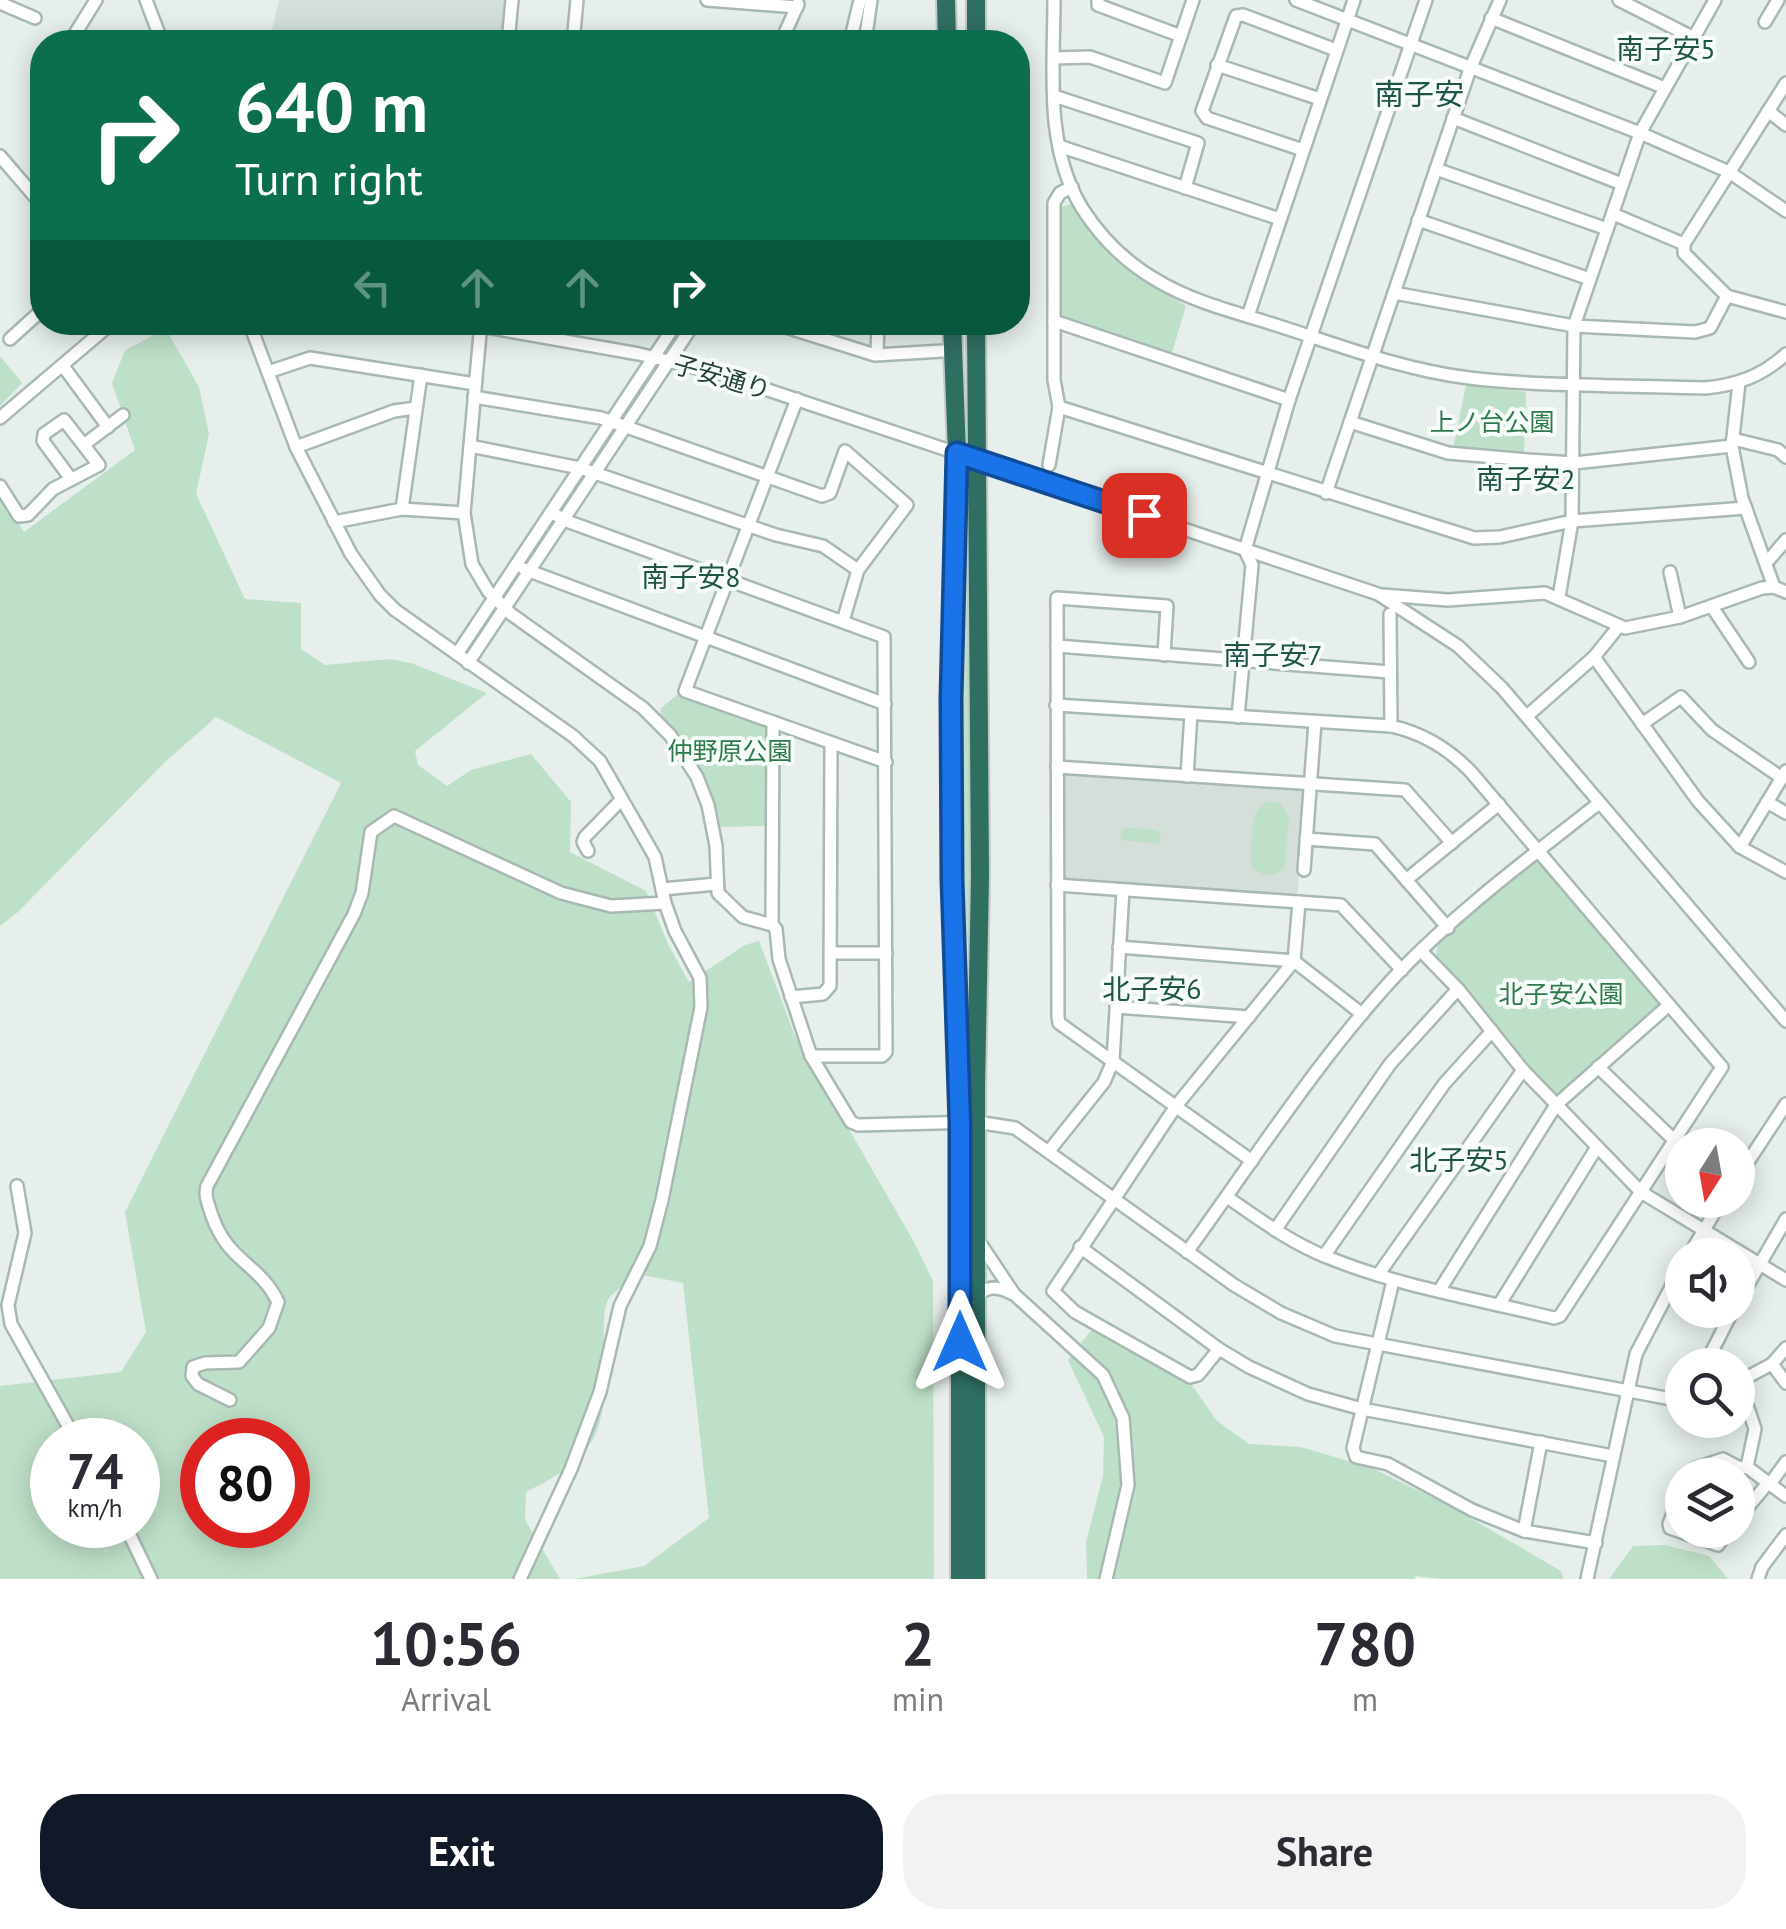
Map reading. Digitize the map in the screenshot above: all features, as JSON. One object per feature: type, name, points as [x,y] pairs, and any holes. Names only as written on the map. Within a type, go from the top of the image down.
[{"type":"highway","points":[[946,0],[947,30]]},
{"type":"highway","points":[[976,0],[976,30]]},
{"type":"highway","points":[[952,335],[957,453],[951,698],[952,880],[976,1236],[976,1579]]},
{"type":"highway","points":[[960,1579],[978,459],[976,335]]},
{"type":"street","points":[[77,30],[96,0]]},
{"type":"street","points":[[146,0],[157,30]]},
{"type":"street","points":[[509,30],[512,0]]},
{"type":"street","points":[[573,30],[576,0]]},
{"type":"street","points":[[707,0],[798,4],[786,30]]},
{"type":"street","points":[[853,30],[860,0]]},
{"type":"street","points":[[867,30],[872,0]]},
{"type":"street","points":[[1054,0],[1054,96],[1059,146],[1072,187],[1093,224],[1134,265],[1179,293],[1372,356],[1465,378],[1705,388],[1756,376],[1786,354]]},
{"type":"street","points":[[1098,0],[1098,5],[1181,36]]},
{"type":"street","points":[[1054,58],[1090,58],[1165,83],[1194,0]]},
{"type":"street","points":[[1296,0],[1640,133],[1729,172],[1786,211]]},
{"type":"street","points":[[1248,316],[1354,0]]},
{"type":"street","points":[[1238,717],[1252,565],[1245,550],[1288,400],[1426,0]]},
{"type":"street","points":[[1326,493],[1470,69],[1500,0]]},
{"type":"street","points":[[1619,0],[1694,38]]},
{"type":"street","points":[[1559,598],[1572,521],[1574,326],[1640,133],[1715,0]]},
{"type":"street","points":[[1765,22],[1778,0]]},
{"type":"street","points":[[0,3],[35,18]]},
{"type":"street","points":[[1303,150],[1204,117],[1202,111],[1217,65],[1232,20],[1240,15],[1336,50]]},
{"type":"street","points":[[1492,18],[1665,88]]},
{"type":"street","points":[[1217,65],[1320,99]]},
{"type":"street","points":[[1786,83],[1684,244],[1684,252],[1727,296],[1786,312]]},
{"type":"street","points":[[1054,96],[1198,144],[1185,188]]},
{"type":"street","points":[[1768,112],[1786,125]]},
{"type":"street","points":[[1453,118],[1622,184]]},
{"type":"street","points":[[1059,146],[1280,219]]},
{"type":"street","points":[[0,156],[30,191]]},
{"type":"street","points":[[1436,168],[1607,230]]},
{"type":"street","points":[[1049,465],[1060,407],[1054,380],[1054,203],[1060,193],[1072,187]]},
{"type":"street","points":[[1612,214],[1684,244]]},
{"type":"street","points":[[1418,220],[1590,280]]},
{"type":"street","points":[[1394,294],[1574,326],[1695,332],[1710,328],[1727,296]]},
{"type":"street","points":[[1054,320],[1288,400]]},
{"type":"street","points":[[10,339],[30,321]]},
{"type":"street","points":[[0,418],[99,335]]},
{"type":"street","points":[[254,335],[296,447],[351,554],[395,610],[589,750],[655,857],[675,930],[700,978],[701,1006],[650,1246],[620,1306],[600,1392],[546,1529],[520,1579]]},
{"type":"street","points":[[480,335],[464,513],[472,564],[506,609],[643,708],[670,735],[696,777],[708,806],[722,900],[743,917],[772,925],[776,930],[779,959],[811,1056],[851,1122],[968,1122],[1015,1128],[1234,1286],[1282,1314],[1335,1336],[1665,1398]]},
{"type":"street","name":"子安通り","points":[[535,335],[654,357],[797,400],[1378,594]]},
{"type":"street","points":[[457,654],[668,335]]},
{"type":"street","points":[[468,663],[687,335]]},
{"type":"street","points":[[814,335],[878,354],[944,351]]},
{"type":"street","points":[[878,335],[878,354]]},
{"type":"street","points":[[268,372],[310,358],[420,376],[612,421],[827,496],[844,452],[907,505],[858,570],[842,621]]},
{"type":"street","points":[[63,366],[108,427]]},
{"type":"street","points":[[402,509],[420,376]]},
{"type":"street","points":[[1378,594],[1448,600],[1532,592],[1559,598],[1619,626],[1638,626],[1780,589],[1746,508],[1732,443],[1739,383]]},
{"type":"street","points":[[797,400],[685,691],[886,762]]},
{"type":"street","points":[[1060,407],[1474,538],[1500,537],[1572,521],[1746,508]]},
{"type":"street","points":[[296,447],[394,411],[416,408]]},
{"type":"street","points":[[86,444],[123,415]]},
{"type":"street","points":[[0,486],[20,516],[28,514],[52,489],[99,465],[64,420],[44,434],[43,442],[71,478]]},
{"type":"street","points":[[1350,422],[1448,454],[1574,463],[1732,443],[1778,450],[1786,457]]},
{"type":"street","points":[[470,446],[580,468],[748,526],[832,550],[858,570]]},
{"type":"street","points":[[334,522],[402,509],[464,513]]},
{"type":"street","points":[[551,512],[884,637],[886,1052],[882,1056],[811,1056]]},
{"type":"street","points":[[1767,562],[1786,540]]},
{"type":"street","points":[[516,566],[885,704]]},
{"type":"street","points":[[1670,572],[1680,617]]},
{"type":"street","points":[[1378,594],[1458,646],[1527,716],[1786,1021]]},
{"type":"street","points":[[1164,654],[1167,606],[1057,598],[1059,1023],[1252,1161]]},
{"type":"street","points":[[1712,607],[1749,662]]},
{"type":"street","points":[[1390,614],[1390,726]]},
{"type":"street","points":[[1527,716],[1594,657],[1619,626]]},
{"type":"street","points":[[1057,646],[1390,672]]},
{"type":"street","points":[[1594,657],[1698,801],[1740,848],[1786,872]]},
{"type":"street","points":[[1642,724],[1681,697],[1712,730],[1784,775],[1740,848]]},
{"type":"street","points":[[1056,705],[1390,726],[1444,748],[1499,804],[1722,1067],[1682,1128]]},
{"type":"street","points":[[1187,776],[1191,714]]},
{"type":"street","points":[[772,722],[772,925]]},
{"type":"street","points":[[1304,870],[1314,722]]},
{"type":"street","points":[[791,997],[823,994],[828,990],[831,743]]},
{"type":"street","points":[[1056,766],[1406,790],[1452,843]]},
{"type":"street","points":[[588,851],[583,842],[586,836],[621,800]]},
{"type":"street","points":[[1187,1252],[1362,1014],[1402,970],[1538,850],[1599,802]]},
{"type":"street","points":[[1767,802],[1786,813]]},
{"type":"street","points":[[1406,880],[1499,804]]},
{"type":"street","points":[[230,1400],[198,1384],[192,1376],[193,1366],[240,1362],[269,1328],[278,1302],[272,1288],[232,1254],[218,1234],[205,1194],[354,914],[362,893],[371,832],[394,816],[561,893],[611,906],[665,903]]},
{"type":"street","points":[[1306,839],[1375,844],[1448,928]]},
{"type":"street","points":[[662,890],[717,884]]},
{"type":"street","points":[[1057,885],[1342,904],[1402,970]]},
{"type":"street","points":[[1049,1151],[1104,1082],[1112,1061],[1122,890]]},
{"type":"street","points":[[1219,1349],[1198,1375],[1190,1376],[1066,1305],[1053,1291],[1176,1106],[1294,962],[1299,902]]},
{"type":"street","points":[[1119,947],[1294,962],[1362,1014]]},
{"type":"street","points":[[1421,951],[1458,989],[1524,1070],[1641,1192],[1786,1280]]},
{"type":"street","points":[[830,953],[886,952]]},
{"type":"street","points":[[1275,1230],[1390,1064],[1458,989]]},
{"type":"street","points":[[1439,1291],[1556,1105],[1669,1005]]},
{"type":"street","points":[[1116,1007],[1248,1017]]},
{"type":"street","points":[[1324,1256],[1444,1084],[1492,1031]]},
{"type":"street","points":[[1598,1067],[1665,1131]]},
{"type":"street","points":[[1378,1276],[1524,1070]]},
{"type":"street","points":[[1755,1151],[1786,1104]]},
{"type":"street","points":[[1500,1305],[1596,1146]]},
{"type":"street","points":[[1227,1197],[1275,1230],[1324,1256],[1378,1276],[1554,1318],[1560,1316],[1665,1154]]},
{"type":"street","points":[[18,1186],[25,1233],[8,1305],[11,1324],[64,1418]]},
{"type":"street","points":[[1697,1238],[1710,1218]]},
{"type":"street","points":[[1755,1269],[1786,1219]]},
{"type":"street","points":[[976,1236],[1014,1294],[1102,1375],[1122,1418],[1128,1485],[1106,1579]]},
{"type":"street","points":[[1080,1247],[1219,1349],[1283,1384],[1362,1409],[1613,1456]]},
{"type":"street","points":[[1394,1281],[1353,1448],[1356,1457],[1388,1464],[1472,1510],[1524,1531],[1596,1543]]},
{"type":"street","points":[[976,1298],[980,1292],[994,1287],[1014,1294]]},
{"type":"street","points":[[1587,1579],[1636,1354],[1665,1299]]},
{"type":"street","points":[[1755,1372],[1772,1364],[1786,1348]]},
{"type":"street","points":[[1772,1364],[1786,1383]]},
{"type":"street","points":[[1524,1531],[1541,1442]]},
{"type":"street","points":[[1755,1499],[1786,1462]]},
{"type":"street","points":[[1755,1472],[1786,1496]]},
{"type":"street","points":[[1758,1579],[1786,1534]]},
{"type":"street","points":[[136,1548],[151,1579]]},
{"type":"shaded area","points":[[279,0],[505,0],[502,30],[272,30]]},
{"type":"shaded area","points":[[1065,772],[1302,787],[1298,892],[1293,895],[1067,881]]},
{"type":"green space","points":[[1072,204],[1120,264],[1186,306],[1171,356],[1059,317],[1056,208]]},
{"type":"green space","points":[[154,335],[169,335],[199,387],[209,434],[196,494],[245,599],[301,603],[301,649],[325,665],[390,659],[411,663],[487,693],[415,751],[418,765],[447,786],[471,770],[531,754],[571,802],[570,852],[646,891],[689,982],[745,945],[759,941],[795,1036],[933,1281],[934,1579],[574,1579],[644,1566],[709,1518],[683,1283],[638,1274],[614,1293],[606,1305],[604,1399],[594,1437],[570,1466],[526,1492],[525,1520],[560,1579],[0,1579],[0,1386],[121,1372],[146,1332],[125,1212],[341,783],[216,717],[165,762],[0,926],[0,495],[24,532],[135,450],[112,383],[125,350]]},
{"type":"green space","points":[[0,356],[22,383],[0,406]]},
{"type":"green space","name":"上ノ台公園","points":[[1466,385],[1526,392],[1524,455],[1453,449]]},
{"type":"green space","points":[[964,471],[970,472],[974,877],[965,967],[956,862]]},
{"type":"green space","name":"仲野原公園","points":[[678,694],[766,726],[767,826],[721,827],[701,773],[660,716],[661,708]]},
{"type":"green space","points":[[1267,801],[1280,803],[1289,817],[1285,865],[1268,875],[1251,866],[1254,821]]},
{"type":"green space","points":[[1125,827],[1158,830],[1161,840],[1156,844],[1122,840],[1120,833]]},
{"type":"green space","name":"北子安公園","points":[[1537,858],[1662,1004],[1560,1098],[1553,1099],[1436,956],[1438,941]]},
{"type":"green space","points":[[1092,1329],[1191,1384],[1217,1421],[1249,1444],[1301,1447],[1372,1468],[1448,1505],[1561,1571],[1564,1579],[1087,1579],[1086,1542],[1103,1476],[1104,1437],[1068,1360]]},
{"type":"green space","points":[[1665,1545],[1709,1556],[1728,1579],[1609,1579],[1633,1546]]},
{"type":"district","name":"南子安5","points":[[1666,49]]},
{"type":"district","name":"南子安","points":[[1419,95]]},
{"type":"district","name":"南子安2","points":[[1526,479]]},
{"type":"district","name":"南子安8","points":[[691,577]]},
{"type":"district","name":"南子安7","points":[[1273,655]]},
{"type":"district","name":"北子安6","points":[[1152,989]]},
{"type":"district","name":"北子安5","points":[[1459,1160]]},
{"type":"route","points":[[960,1342],[960,1123],[951,698],[957,453],[1144,515]]}]
